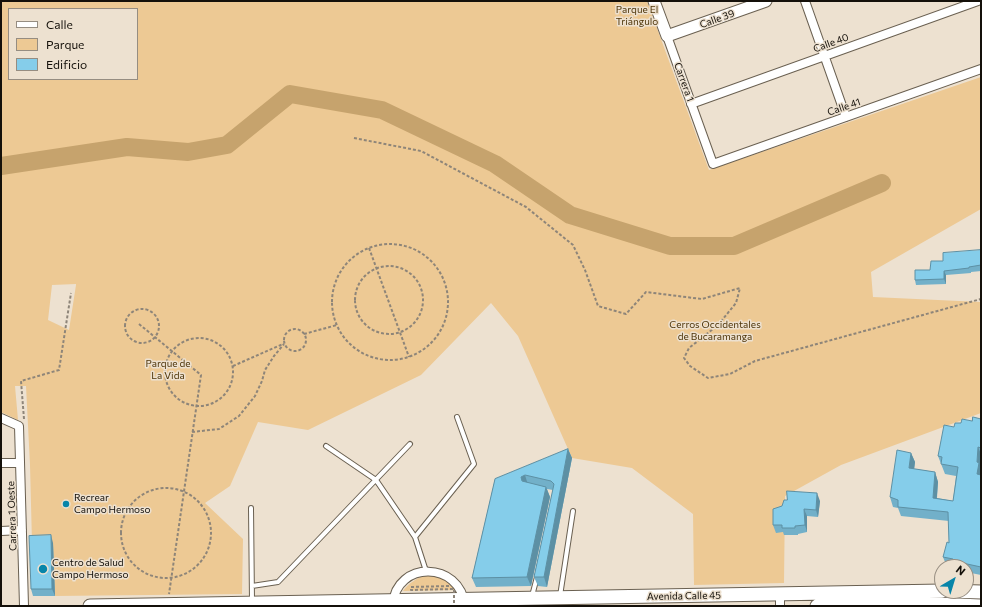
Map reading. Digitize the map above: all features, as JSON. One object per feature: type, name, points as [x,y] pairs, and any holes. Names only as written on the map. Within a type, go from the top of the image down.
[{"type":"main road","name":"Avenida Calle 45","points":[[90,606],[252,603],[461,604],[532,598],[658,601],[780,600],[934,591]]},
{"type":"main road","points":[[817,606],[980,606]]},
{"type":"street","name":"Carrera 1","points":[[654,1],[713,164]]},
{"type":"street","name":"Calle 39","points":[[667,36],[766,1]]},
{"type":"street","points":[[805,1],[846,117]]},
{"type":"street","points":[[978,1],[981,10]]},
{"type":"street","name":"Calle 40","points":[[691,104],[978,1]]},
{"type":"street","name":"Calle 41","points":[[713,164],[981,69]]},
{"type":"street","points":[[1,418],[19,426]]},
{"type":"street","name":"Carrera 1 Oeste","points":[[19,426],[24,606]]},
{"type":"street","points":[[1,463],[20,463]]},
{"type":"street","points":[[1,531],[22,530]]},
{"type":"street","points":[[393,603],[395,594],[400,585],[407,578],[416,573],[426,571],[435,572],[451,578],[459,588],[461,604]]},
{"type":"lane","points":[[415,537],[474,464],[457,417]]},
{"type":"lane","points":[[252,586],[278,582],[410,444]]},
{"type":"lane","points":[[326,446],[376,480],[415,537],[426,571]]},
{"type":"lane","points":[[251,508],[252,603]]},
{"type":"lane","points":[[560,598],[573,511]]},
{"type":"lane","points":[[532,598],[538,571]]},
{"type":"path","points":[[354,138],[421,151],[526,207],[573,245],[585,270],[598,306],[626,314],[646,292],[702,299],[740,288],[736,303],[718,325],[689,348],[684,358],[690,366],[708,378],[730,374],[755,361],[981,299]]},
{"type":"path","points":[[394,243],[413,248],[430,259],[442,274],[448,294],[448,312],[442,330],[431,345],[416,355],[398,360],[379,359],[361,353],[347,341],[337,325],[332,306],[334,286],[342,268],[356,254],[374,246],[394,243]]},
{"type":"path","points":[[369,248],[409,357]]},
{"type":"path","points":[[382,267],[393,267],[404,270],[412,276],[419,285],[422,296],[422,307],[418,317],[412,326],[400,332],[392,334],[380,333],[370,329],[362,321],[356,311],[355,299],[357,288],[362,278],[371,271],[382,267]]},
{"type":"path","points":[[19,426],[24,420],[21,381],[59,370],[71,292]]},
{"type":"path","points":[[138,310],[148,311],[153,314],[158,323],[158,329],[155,337],[148,342],[143,343],[132,340],[128,336],[125,326],[129,316],[138,310]]},
{"type":"path","points":[[139,324],[201,375],[169,598]]},
{"type":"path","points":[[304,334],[337,325]]},
{"type":"path","points":[[192,432],[220,429],[239,416],[255,396],[265,370],[284,344],[284,337],[288,331],[291,329],[298,329],[306,337],[305,345],[300,350],[293,351],[284,344]]},
{"type":"path","points":[[200,338],[211,340],[222,346],[229,355],[233,366],[234,377],[230,388],[224,397],[215,403],[204,406],[183,403],[174,396],[168,387],[165,376],[165,365],[172,351],[177,345],[188,340],[200,338]]},
{"type":"path","points":[[233,366],[284,344]]},
{"type":"path","points":[[162,488],[184,492],[192,496],[203,507],[210,521],[212,536],[208,551],[200,564],[188,573],[172,578],[160,578],[146,573],[134,565],[126,553],[122,539],[122,524],[127,511],[136,500],[148,492],[162,488]]},
{"type":"path","points":[[449,586],[411,587],[411,590],[454,589],[461,604]]},
{"type":"green space","name":"Cerros Occidentales de Bucaramanga","points":[[1,1],[647,1],[709,170],[981,77],[981,209],[871,272],[873,297],[981,302],[981,413],[841,465],[785,496],[784,583],[694,585],[693,514],[632,468],[572,458],[518,336],[491,303],[421,375],[308,430],[258,422],[230,486],[205,503],[243,539],[242,594],[55,596],[32,543],[26,386],[15,386],[18,420],[1,412]],"holes":[[[52,285],[76,285],[69,330],[48,320]]]},
{"type":"green space","points":[[428,574],[447,579],[456,590],[403,591],[408,585],[420,577]]},
{"type":"building","points":[[981,250],[981,265],[944,271],[944,279],[915,280],[915,270],[930,270],[931,261],[943,261],[943,253]]},
{"type":"building","points":[[973,417],[981,419],[981,448],[978,447],[977,462],[979,463],[977,474],[981,475],[981,567],[974,566],[974,559],[953,559],[943,557],[947,542],[949,543],[948,512],[898,507],[898,500],[890,497],[897,450],[911,453],[909,468],[935,472],[933,498],[953,501],[958,467],[941,464],[942,457],[938,456],[944,425],[954,427],[955,423],[961,423],[962,419],[972,421]]},
{"type":"building","points":[[568,449],[544,577],[534,577],[554,484],[551,481],[525,475],[521,477],[522,481],[546,487],[527,577],[472,578],[495,479]]},
{"type":"building","points":[[787,491],[817,493],[816,510],[804,509],[805,525],[795,526],[795,528],[782,528],[782,525],[773,525],[773,509],[782,506],[784,500],[787,500]]},
{"type":"building","name":"Centro de Salud Campo Hermoso","points":[[51,535],[52,589],[31,589],[29,536]]},
{"type":"waterway","points":[[1,166],[127,147],[188,152],[227,145],[290,94],[382,110],[495,164],[570,215],[670,246],[734,246],[882,183]]},
{"type":"place","name":"Recrear Campo Hermoso","points":[[66,504]]},
{"type":"place","name":"Centro de Salud Campo Hermoso","points":[[43,569]]},
{"type":"park label","name":"Parque El Triángulo","points":[[637,16]]},
{"type":"park label","name":"Parque de La Vida","points":[[168,370]]}]
